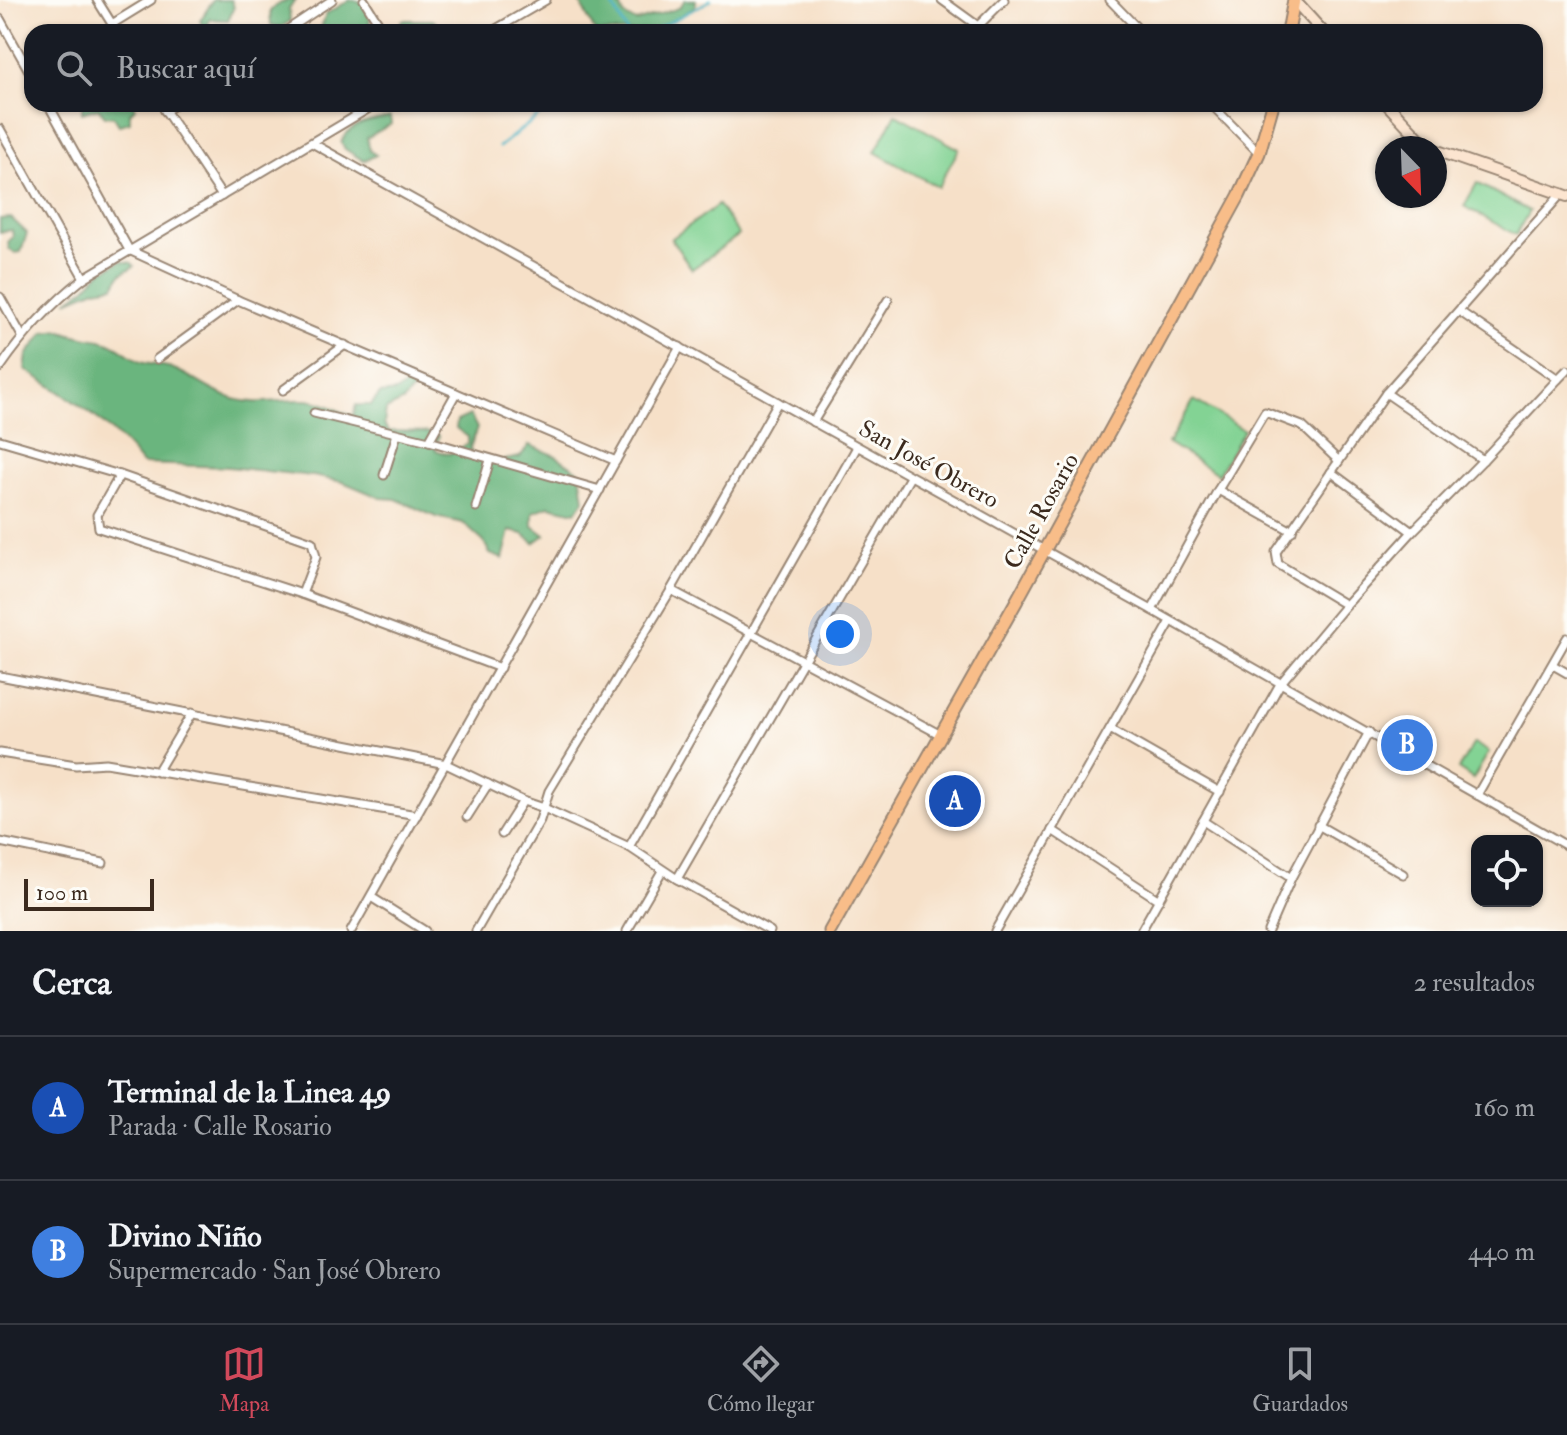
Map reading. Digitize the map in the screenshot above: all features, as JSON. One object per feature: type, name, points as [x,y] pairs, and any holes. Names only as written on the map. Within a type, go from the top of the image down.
[{"type":"main road","points":[[1290,24],[1294,0]]},
{"type":"main road","name":"Calle Rosario","points":[[830,931],[1182,303],[1259,153],[1271,112]]},
{"type":"street","points":[[97,0],[112,24],[151,0]]},
{"type":"street","points":[[296,24],[332,0]]},
{"type":"street","points":[[364,0],[379,24]]},
{"type":"street","points":[[505,24],[546,0]]},
{"type":"street","points":[[942,0],[972,24]]},
{"type":"street","points":[[980,24],[1004,0]]},
{"type":"street","points":[[1110,0],[1133,24]]},
{"type":"street","points":[[1294,0],[1316,24]]},
{"type":"street","points":[[0,19],[24,62]]},
{"type":"street","points":[[52,112],[129,250],[238,300],[616,461]]},
{"type":"street","points":[[166,112],[222,196]]},
{"type":"street","points":[[0,368],[22,336],[61,296],[84,278],[363,112]]},
{"type":"street","points":[[1219,112],[1259,153]]},
{"type":"street","points":[[1395,112],[1417,136]]},
{"type":"street","points":[[0,129],[84,278]]},
{"type":"street","name":"San José Obrero","points":[[312,143],[1152,610],[1170,623],[1369,732],[1567,846]]},
{"type":"street","points":[[1346,605],[1278,564],[1276,552],[1386,393],[1565,194],[1447,154]]},
{"type":"street","points":[[0,297],[22,336]]},
{"type":"street","points":[[157,359],[238,300]]},
{"type":"street","points":[[813,422],[888,300]]},
{"type":"street","points":[[1459,311],[1558,379]]},
{"type":"street","points":[[283,390],[345,345]]},
{"type":"street","points":[[351,931],[680,347]]},
{"type":"street","points":[[1141,931],[1280,684],[1412,532],[1567,370]]},
{"type":"street","points":[[429,441],[456,393]]},
{"type":"street","points":[[1386,393],[1483,460]]},
{"type":"street","points":[[476,931],[540,820],[549,791],[671,590],[778,402]]},
{"type":"street","points":[[1152,610],[1265,412],[1302,426],[1339,461]]},
{"type":"street","points":[[314,413],[429,441],[600,490]]},
{"type":"street","points":[[384,475],[397,434]]},
{"type":"street","points":[[0,440],[120,475],[312,542],[316,557],[302,594]]},
{"type":"street","points":[[629,847],[857,447]]},
{"type":"street","points":[[476,507],[490,460]]},
{"type":"street","points":[[1331,472],[1412,532]]},
{"type":"street","points":[[120,475],[97,515],[99,528],[302,594],[500,668]]},
{"type":"street","points":[[677,879],[910,477]]},
{"type":"street","points":[[1218,490],[1292,531]]},
{"type":"street","points":[[671,590],[941,735]]},
{"type":"street","points":[[995,931],[1170,623]]},
{"type":"street","points":[[1477,795],[1567,638]]},
{"type":"street","points":[[1553,665],[1567,673]]},
{"type":"street","points":[[0,676],[446,764],[629,847],[662,871],[770,931]]},
{"type":"street","points":[[157,772],[192,713]]},
{"type":"street","points":[[1110,729],[1220,792]]},
{"type":"street","points":[[1268,931],[1291,878],[1369,732]]},
{"type":"street","points":[[0,753],[76,765],[108,763],[417,815]]},
{"type":"street","points":[[467,817],[488,784]]},
{"type":"street","points":[[502,834],[523,801]]},
{"type":"street","points":[[1203,821],[1291,878]]},
{"type":"street","points":[[1318,825],[1403,874]]},
{"type":"street","points":[[1052,830],[1159,900]]},
{"type":"street","points":[[0,842],[103,863]]},
{"type":"street","points":[[627,931],[662,871]]},
{"type":"street","points":[[371,897],[425,931]]},
{"type":"green space","points":[[213,0],[231,0],[234,7],[228,20],[210,19],[208,24],[200,21]]},
{"type":"green space","points":[[296,0],[289,8],[290,21],[271,24],[270,11]]},
{"type":"green space","points":[[350,0],[357,1],[366,6],[370,24],[322,24],[326,14]]},
{"type":"green space","points":[[579,0],[618,0],[624,15],[636,22],[679,8],[685,0],[696,0],[695,7],[667,24],[591,24]]},
{"type":"green space","points":[[402,20],[432,20],[437,24],[401,24]]},
{"type":"green space","points":[[102,112],[131,112],[130,122],[119,125],[114,117],[105,116]]},
{"type":"green space","points":[[896,114],[959,149],[938,187],[875,152]]},
{"type":"green space","points":[[390,117],[391,124],[367,138],[370,151],[376,155],[364,161],[341,143],[355,127]]},
{"type":"green space","points":[[1477,183],[1529,211],[1516,235],[1464,206]]},
{"type":"green space","points":[[718,205],[739,235],[692,269],[671,239]]},
{"type":"green space","points":[[11,218],[27,233],[21,252],[14,253],[9,249],[12,230],[0,232],[0,219]]},
{"type":"green space","points":[[121,261],[134,266],[121,274],[114,286],[96,289],[67,301],[100,272]]},
{"type":"green space","points":[[60,330],[101,340],[138,361],[174,369],[217,393],[243,401],[313,401],[353,416],[356,405],[371,405],[380,394],[396,392],[408,384],[413,389],[404,401],[386,410],[384,424],[388,431],[435,434],[439,436],[435,450],[449,454],[468,444],[468,437],[456,428],[457,421],[470,415],[477,428],[470,448],[472,455],[495,462],[520,457],[529,445],[556,456],[580,472],[584,500],[576,512],[549,506],[533,512],[533,526],[545,535],[534,543],[523,534],[510,531],[503,559],[490,554],[484,542],[463,523],[436,517],[396,499],[381,498],[343,482],[228,467],[142,464],[102,423],[25,369],[27,355],[45,332]]},
{"type":"green space","points":[[1194,400],[1244,430],[1218,474],[1168,443]]},
{"type":"green space","points":[[1474,743],[1489,752],[1473,779],[1458,769]]},
{"type":"waterway","points":[[610,0],[623,24]]},
{"type":"waterway","points":[[666,24],[711,0]]},
{"type":"waterway","points":[[499,147],[544,112]]},
{"type":"place","name":"Divino Niño","points":[[1407,745]]},
{"type":"place","name":"Terminal de la Linea 49","points":[[955,801]]}]
